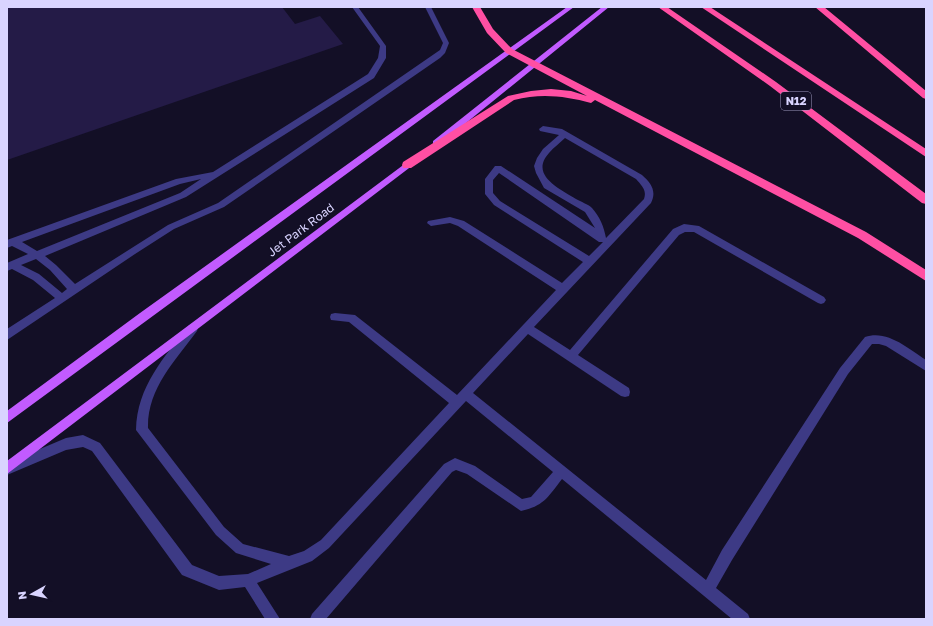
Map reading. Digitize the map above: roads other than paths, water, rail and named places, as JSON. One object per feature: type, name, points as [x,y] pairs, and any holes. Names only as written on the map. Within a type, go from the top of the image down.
[{"type":"highway","points":[[476,7],[489,32],[509,51],[642,122],[862,235],[926,276]]},
{"type":"highway","name":"N12","points":[[662,7],[773,84],[926,200]]},
{"type":"highway","name":"N12","points":[[705,7],[926,154]]},
{"type":"highway","points":[[819,7],[926,96]]},
{"type":"highway","points":[[407,165],[511,98],[525,94],[543,92],[570,94],[585,98],[642,122]]},
{"type":"main road","name":"Jet Park Road","points":[[7,418],[144,316],[571,7]]},
{"type":"main road","name":"Jet Park Road","points":[[7,469],[407,165],[605,8]]},
{"type":"lane","points":[[9,266],[183,195],[371,76],[382,58],[384,46],[355,7]]},
{"type":"lane","points":[[7,335],[171,227],[221,205],[437,56],[443,51],[446,42],[428,7]]},
{"type":"lane","points":[[7,469],[66,444],[83,441],[96,447],[187,570],[219,583],[248,580],[289,562],[307,556],[325,544],[590,262],[603,240],[648,201],[650,196],[648,187],[639,177],[558,131],[543,129]]},
{"type":"lane","points":[[564,134],[546,151],[540,160],[538,166],[540,173],[547,186],[588,210],[599,226],[603,240]]},
{"type":"lane","points":[[590,262],[497,203],[489,194],[489,179],[498,168],[603,240]]},
{"type":"lane","points":[[10,243],[179,181],[219,173]]},
{"type":"lane","points":[[431,223],[450,220],[465,226],[563,289]]},
{"type":"lane","points":[[571,356],[676,232],[684,228],[696,229],[821,300]]},
{"type":"lane","points":[[10,243],[38,255],[57,269],[74,290]]},
{"type":"lane","points":[[9,266],[36,277],[62,298]]},
{"type":"lane","points":[[335,317],[351,318],[561,470],[708,589],[736,617]]},
{"type":"lane","points":[[197,324],[153,382],[142,415],[142,430],[220,531],[240,549],[289,562]]},
{"type":"lane","points":[[527,328],[625,392]]},
{"type":"lane","points":[[708,589],[727,555],[844,371],[869,340],[879,339],[889,342],[926,366]]},
{"type":"lane","points":[[317,619],[448,468],[455,464],[471,470],[521,505],[534,502],[546,490],[561,470]]},
{"type":"lane","points":[[248,580],[273,619]]}]
